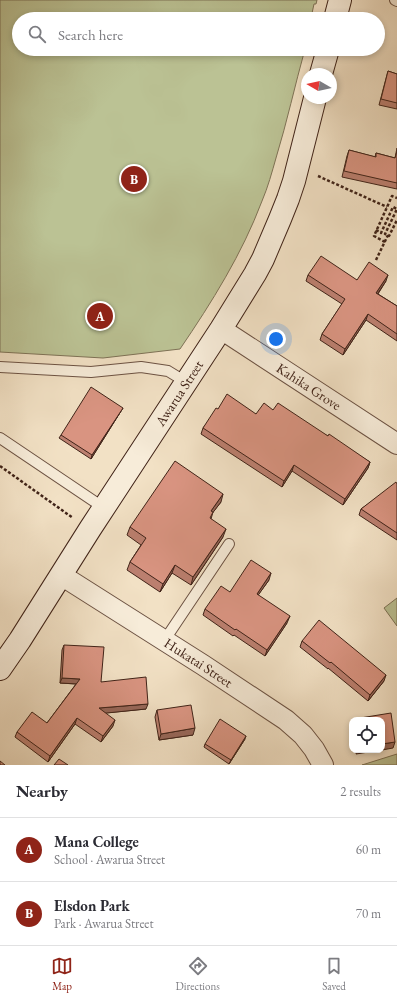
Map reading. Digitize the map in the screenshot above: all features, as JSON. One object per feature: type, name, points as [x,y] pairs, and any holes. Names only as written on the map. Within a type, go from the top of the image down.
[{"type":"street","points":[[337,12],[340,0]]},
{"type":"street","points":[[323,68],[326,56]]},
{"type":"street","name":"Awarua Street","points":[[0,669],[221,329],[255,274],[280,219],[294,181],[313,104]]},
{"type":"street","name":"Kahika Grove","points":[[221,329],[397,444]]},
{"type":"street","name":"Hukatai Street","points":[[61,575],[286,720],[303,735],[314,749],[323,765]]},
{"type":"lane","points":[[0,367],[91,372],[141,368],[168,371],[186,382]]},
{"type":"lane","points":[[0,438],[104,508]]},
{"type":"lane","points":[[164,641],[229,544]]},
{"type":"path","points":[[318,176],[387,207]]},
{"type":"path","points":[[385,242],[374,236],[392,196],[397,198]]},
{"type":"path","points":[[376,230],[381,233],[393,207],[397,209],[385,234],[388,236]]},
{"type":"path","points":[[376,260],[397,220]]},
{"type":"path","points":[[0,466],[72,518]]},
{"type":"green space","points":[[0,0],[317,0],[316,4],[314,4],[312,12],[12,12],[12,56],[303,56],[284,131],[264,196],[254,221],[226,277],[204,314],[180,349],[103,358],[0,352]]},
{"type":"green space","points":[[397,598],[397,626],[384,608]]},
{"type":"green space","points":[[397,754],[397,765],[362,765]]},
{"type":"building","points":[[388,71],[397,74],[397,103],[381,99]]},
{"type":"building","points":[[349,150],[376,157],[376,153],[395,158],[397,151],[397,183],[344,171]]},
{"type":"building","points":[[321,256],[357,280],[369,262],[388,275],[376,293],[397,306],[397,334],[368,314],[345,349],[322,334],[345,299],[308,275]]},
{"type":"building","points":[[91,387],[123,408],[92,455],[61,435]]},
{"type":"building","points":[[227,394],[256,414],[264,403],[273,410],[278,403],[328,436],[329,434],[370,462],[345,499],[294,465],[284,481],[203,428],[216,408],[218,409]]},
{"type":"building","points":[[175,461],[223,494],[211,511],[213,512],[210,518],[226,529],[193,577],[175,565],[163,584],[130,562],[146,538],[130,527]]},
{"type":"building","points":[[396,482],[397,484],[397,533],[361,509]]},
{"type":"building","points":[[251,560],[271,573],[257,594],[290,616],[267,650],[205,609],[221,586],[230,592]]},
{"type":"building","points":[[319,620],[386,675],[370,695],[331,662],[330,663],[302,641]]},
{"type":"building","points":[[64,645],[104,647],[101,682],[146,677],[148,704],[99,708],[115,720],[103,736],[77,718],[50,756],[17,732],[32,712],[47,723],[80,679],[62,678]]},
{"type":"building","points":[[191,705],[195,728],[161,734],[157,710]]},
{"type":"building","points":[[391,713],[395,742],[385,744],[385,717],[366,717]]},
{"type":"building","points":[[220,719],[246,736],[231,760],[205,744]]},
{"type":"building","points":[[59,759],[68,765],[54,765]]},
{"type":"place","name":"Elsdon Park","points":[[134,179]]},
{"type":"place","name":"Mana College","points":[[100,316]]}]
